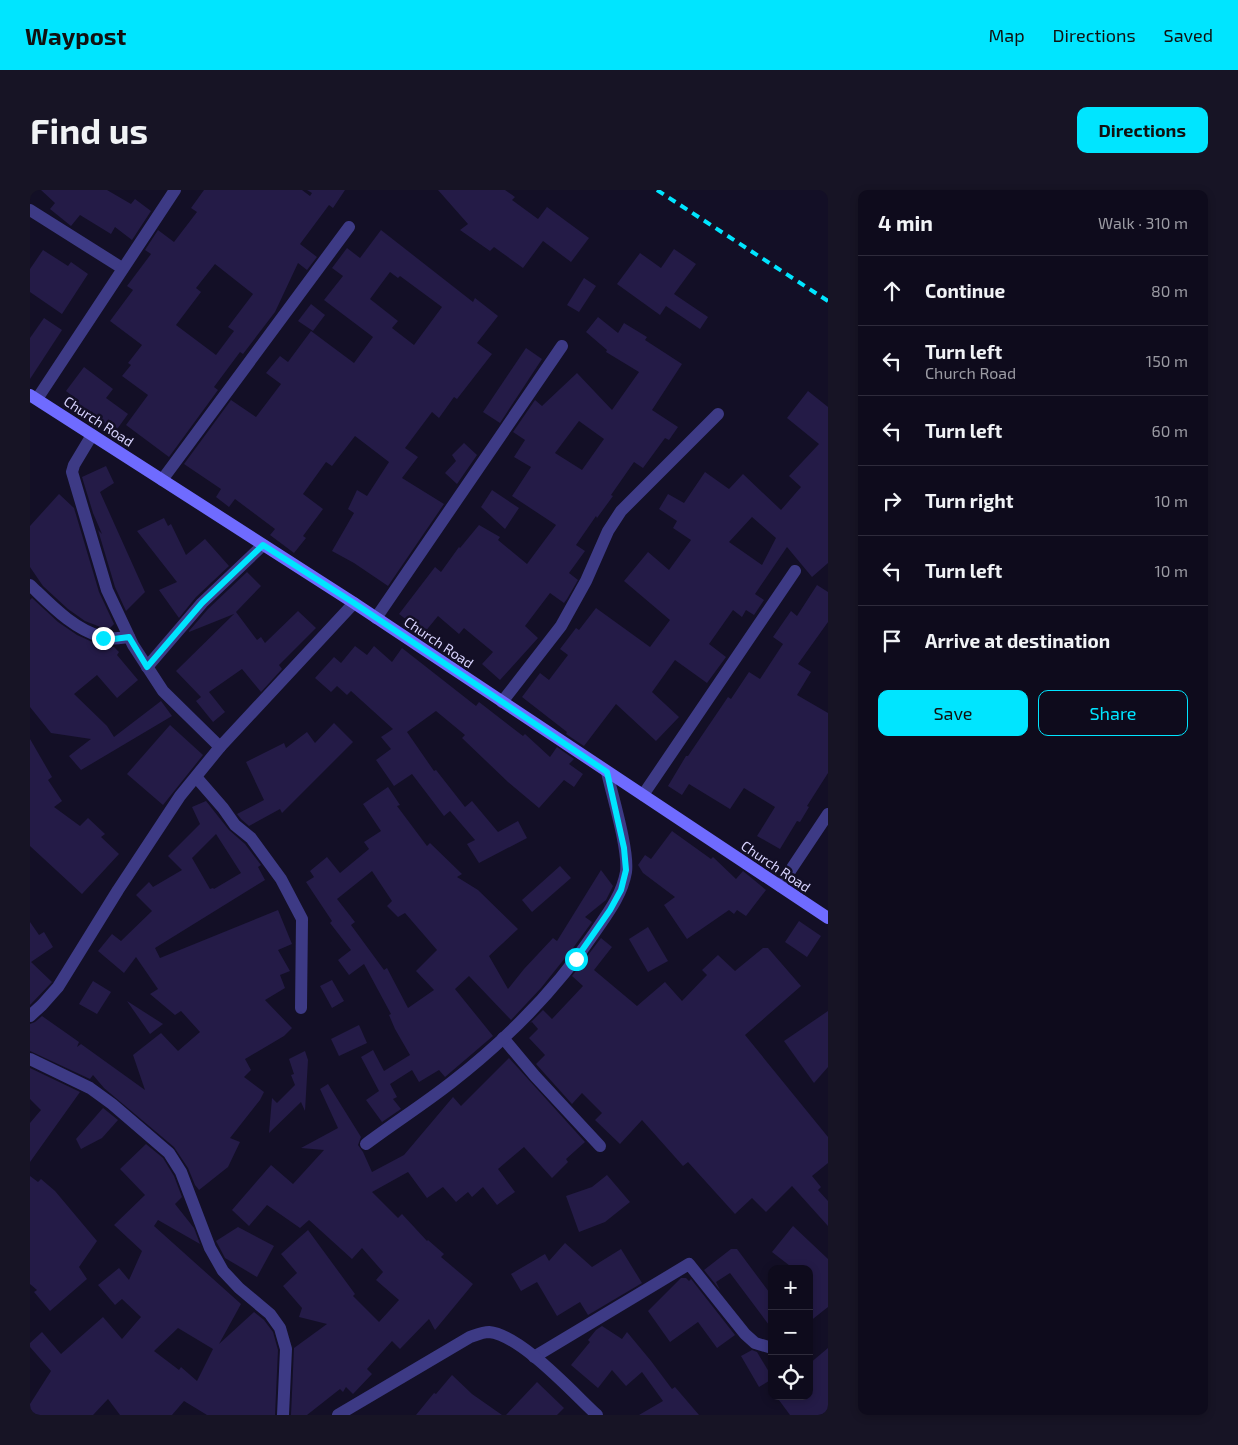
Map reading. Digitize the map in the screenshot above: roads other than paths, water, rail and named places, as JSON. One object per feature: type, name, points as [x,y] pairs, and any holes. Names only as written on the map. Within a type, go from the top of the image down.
[{"type":"street","points":[[34,397],[175,190]]},
{"type":"street","points":[[30,210],[122,268]]},
{"type":"street","points":[[162,480],[350,227]]},
{"type":"street","points":[[376,618],[562,346]]},
{"type":"street","name":"Church Road","points":[[34,397],[354,603],[828,918]]},
{"type":"street","points":[[502,702],[561,626],[586,581],[608,531],[621,511],[718,414]]},
{"type":"street","points":[[92,435],[74,465],[72,472],[107,590],[129,637],[163,691],[220,747]]},
{"type":"street","points":[[147,667],[202,603],[263,545]]},
{"type":"street","points":[[643,795],[795,571]]},
{"type":"street","points":[[30,585],[61,614],[81,629],[103,638],[129,637]]},
{"type":"street","points":[[30,1016],[58,987],[180,796],[220,747],[354,603]]},
{"type":"street","points":[[366,1144],[452,1082],[503,1038],[540,1002],[576,959],[610,910],[621,890],[626,870],[624,848],[607,772]]},
{"type":"street","points":[[196,777],[235,825],[251,838],[281,879],[302,919],[301,1008]]},
{"type":"street","points":[[780,886],[828,814]]},
{"type":"street","points":[[503,1038],[535,1076],[600,1146]]},
{"type":"street","points":[[30,1059],[90,1088],[112,1104],[169,1153],[181,1172],[210,1248],[223,1271],[239,1288],[270,1314],[280,1328],[286,1349],[283,1415]]},
{"type":"street","points":[[534,1357],[689,1264],[745,1334],[755,1343],[768,1347]]},
{"type":"street","points":[[338,1415],[470,1337],[488,1332],[507,1338],[534,1357],[597,1415]]},
{"type":"railway","points":[[657,190],[828,301]]}]
